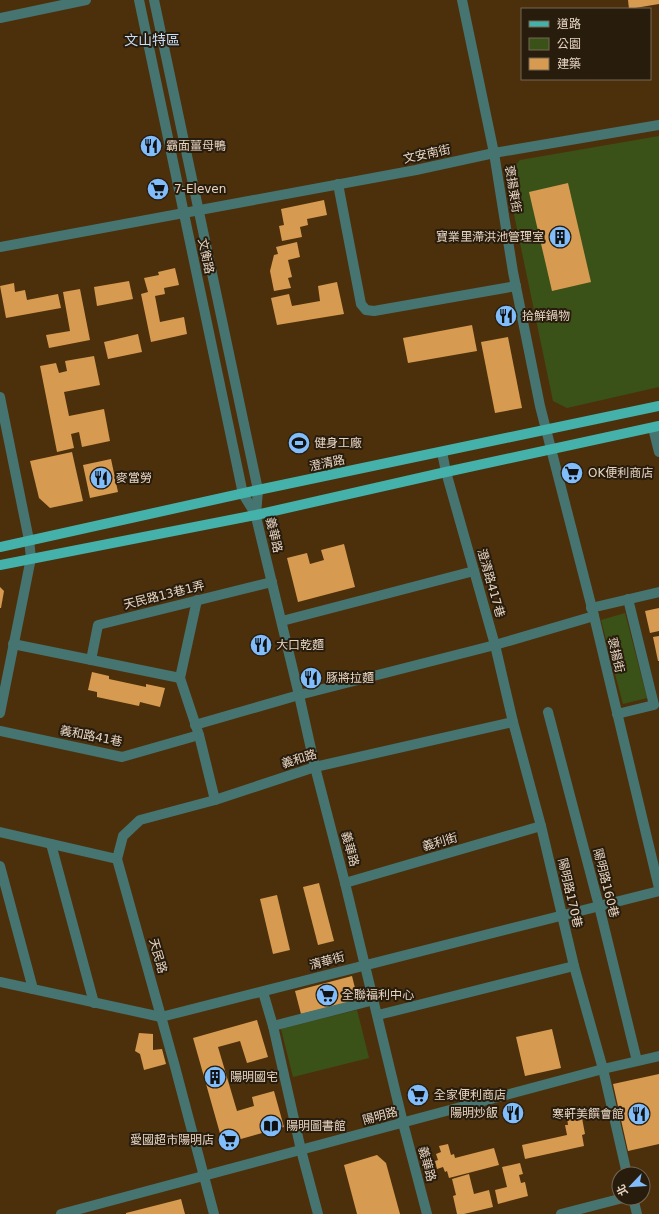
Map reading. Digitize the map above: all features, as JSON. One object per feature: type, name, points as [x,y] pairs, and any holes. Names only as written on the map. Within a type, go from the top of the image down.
[{"type":"main road","name":"澄清路","points":[[0,547],[258,490],[659,406]]},
{"type":"main road","points":[[0,565],[256,515],[656,427]]},
{"type":"street","points":[[0,18],[86,0]]},
{"type":"street","name":"文衡路","points":[[139,0],[243,494],[256,515]]},
{"type":"street","name":"文衡路","points":[[154,0],[200,210],[258,490]]},
{"type":"street","name":"褒揚東街","points":[[462,0],[494,153],[513,272],[546,430]]},
{"type":"street","name":"文安南街","points":[[0,248],[416,170],[494,153],[659,125]]},
{"type":"street","points":[[338,184],[361,304],[366,310],[374,311],[516,286]]},
{"type":"street","points":[[0,397],[29,540],[31,558],[13,644],[4,672],[0,713]]},
{"type":"street","points":[[656,427],[659,452]]},
{"type":"street","name":"褒揚街","points":[[546,430],[659,889]]},
{"type":"street","name":"澄清路417巷","points":[[442,452],[446,472],[495,646],[513,722]]},
{"type":"street","name":"義華路","points":[[258,490],[256,515],[300,695],[315,767],[378,1015],[403,1124],[427,1214]]},
{"type":"street","points":[[282,621],[474,571]]},
{"type":"street","name":"天民路13巷1弄","points":[[91,660],[98,624],[272,582]]},
{"type":"street","name":"義和路41巷","points":[[0,731],[122,757],[300,695],[495,646],[628,599],[659,592]]},
{"type":"street","points":[[617,714],[654,705],[628,599]]},
{"type":"street","points":[[197,600],[180,678],[197,730],[215,800]]},
{"type":"street","points":[[13,644],[180,678]]},
{"type":"street","name":"陽明路160巷","points":[[548,712],[599,906],[637,1061]]},
{"type":"street","name":"義和路","points":[[117,859],[123,836],[140,820],[215,800],[315,767],[513,722]]},
{"type":"street","name":"陽明路170巷","points":[[513,722],[541,826],[574,966],[602,1070],[625,1166]]},
{"type":"street","name":"義利街","points":[[345,883],[541,826]]},
{"type":"street","points":[[0,832],[117,859]]},
{"type":"street","points":[[51,844],[94,1003]]},
{"type":"street","name":"天民路","points":[[117,859],[214,1214]]},
{"type":"street","points":[[0,866],[33,989]]},
{"type":"street","name":"清華街","points":[[0,982],[161,1017],[599,906],[659,889]]},
{"type":"street","points":[[378,1015],[574,966]]},
{"type":"street","points":[[263,992],[273,1026],[301,1150],[318,1214]]},
{"type":"street","points":[[273,1026],[374,1000]]},
{"type":"street","name":"陽明路","points":[[61,1214],[659,1056]]},
{"type":"street","points":[[562,1214],[611,1201]]},
{"type":"green space","points":[[659,136],[659,387],[567,408],[553,401],[506,176],[520,160]]},
{"type":"green space","points":[[625,613],[647,698],[623,704],[601,620]]},
{"type":"green space","points":[[357,1010],[369,1058],[293,1077],[281,1029]]},
{"type":"building","points":[[628,0],[659,0],[659,4],[629,8]]},
{"type":"building","name":"寶業里滯洪池管理室","points":[[568,183],[591,282],[552,291],[529,192]]},
{"type":"building","points":[[324,200],[327,215],[307,219],[308,225],[300,227],[302,237],[282,241],[279,226],[284,225],[281,209]]},
{"type":"building","points":[[297,242],[300,257],[288,260],[292,277],[288,278],[291,288],[274,291],[270,271],[274,255],[278,254],[276,247]]},
{"type":"building","points":[[175,268],[179,285],[164,288],[165,294],[155,296],[160,322],[184,317],[187,334],[151,342],[141,294],[148,292],[144,278],[159,275],[158,272]]},
{"type":"building","points":[[129,281],[133,299],[97,306],[94,287]]},
{"type":"building","points":[[337,282],[344,314],[277,325],[271,298],[289,294],[292,306],[320,301],[318,286]]},
{"type":"building","points":[[14,283],[15,292],[25,290],[27,300],[58,294],[61,308],[6,318],[0,286]]},
{"type":"building","points":[[80,289],[90,340],[49,348],[46,335],[70,331],[63,292]]},
{"type":"building","points":[[472,325],[477,351],[408,363],[403,338]]},
{"type":"building","points":[[138,334],[142,352],[108,359],[104,342]]},
{"type":"building","points":[[508,337],[522,408],[495,413],[481,342]]},
{"type":"building","points":[[94,356],[100,385],[64,392],[69,416],[104,409],[110,441],[82,447],[79,432],[71,434],[74,448],[57,452],[40,366],[56,363],[59,373],[67,371],[65,361]]},
{"type":"building","points":[[72,452],[83,501],[50,508],[39,498],[30,461]]},
{"type":"building","name":"麥當勞","points":[[111,459],[118,492],[90,498],[83,465]]},
{"type":"building","points":[[344,544],[355,587],[298,602],[287,558],[307,553],[310,564],[324,560],[321,550]]},
{"type":"building","points":[[0,587],[4,591],[1,608],[0,608]]},
{"type":"building","points":[[659,608],[659,631],[650,633],[645,611]]},
{"type":"building","points":[[659,636],[659,661],[658,661],[653,637]]},
{"type":"building","points":[[92,672],[109,676],[109,679],[146,687],[146,684],[165,688],[160,707],[140,702],[139,706],[97,697],[97,692],[88,690]]},
{"type":"building","points":[[319,883],[334,941],[318,945],[303,887]]},
{"type":"building","points":[[277,895],[290,950],[273,954],[260,899]]},
{"type":"building","name":"全聯福利中心","points":[[352,976],[358,1000],[301,1014],[295,991]]},
{"type":"building","name":"陽明國宅","points":[[257,1020],[268,1057],[247,1063],[240,1041],[218,1047],[237,1111],[254,1106],[252,1097],[274,1091],[284,1127],[223,1144],[193,1038]]},
{"type":"building","points":[[552,1029],[561,1068],[525,1076],[516,1037]]},
{"type":"building","points":[[139,1033],[153,1034],[153,1050],[162,1049],[166,1064],[144,1070],[140,1054],[135,1051]]},
{"type":"building","name":"寒軒美饌會館","points":[[659,1074],[659,1144],[628,1151],[613,1084]]},
{"type":"building","points":[[577,1115],[578,1119],[582,1118],[585,1134],[582,1135],[584,1146],[525,1159],[522,1145],[567,1135],[565,1125],[568,1125],[567,1117]]},
{"type":"building","points":[[448,1144],[451,1155],[454,1154],[455,1158],[494,1148],[499,1165],[449,1178],[447,1171],[445,1172],[443,1167],[437,1169],[435,1161],[438,1160],[436,1154],[441,1152],[439,1146]]},
{"type":"building","points":[[377,1155],[386,1163],[400,1214],[357,1214],[344,1165]]},
{"type":"building","points":[[520,1163],[523,1174],[519,1175],[521,1183],[525,1182],[528,1196],[498,1204],[495,1190],[507,1187],[502,1167]]},
{"type":"building","points":[[469,1174],[474,1194],[489,1190],[493,1207],[464,1214],[457,1214],[453,1196],[456,1195],[452,1179]]},
{"type":"building","points":[[181,1199],[185,1214],[126,1214],[126,1213]]},
{"type":"place","name":"霸面薑母鴨","points":[[151,146]]},
{"type":"place","name":"7-Eleven","points":[[158,189]]},
{"type":"place","name":"寶業里滯洪池管理室","points":[[560,237]]},
{"type":"place","name":"拾鮮鍋物","points":[[506,316]]},
{"type":"place","name":"健身工廠","points":[[299,443]]},
{"type":"place","name":"OK便利商店","points":[[572,473]]},
{"type":"place","name":"麥當勞","points":[[101,478]]},
{"type":"place","name":"大口乾麵","points":[[261,645]]},
{"type":"place","name":"豚將拉麵","points":[[311,678]]},
{"type":"place","name":"全聯福利中心","points":[[327,995]]},
{"type":"place","name":"陽明國宅","points":[[215,1077]]},
{"type":"place","name":"全家便利商店","points":[[418,1095]]},
{"type":"place","name":"陽明炒飯","points":[[513,1113]]},
{"type":"place","name":"寒軒美饌會館","points":[[639,1114]]},
{"type":"place","name":"陽明圖書館","points":[[271,1126]]},
{"type":"place","name":"愛國超市陽明店","points":[[229,1140]]},
{"type":"district","name":"文山特區","points":[[152,40]]}]
